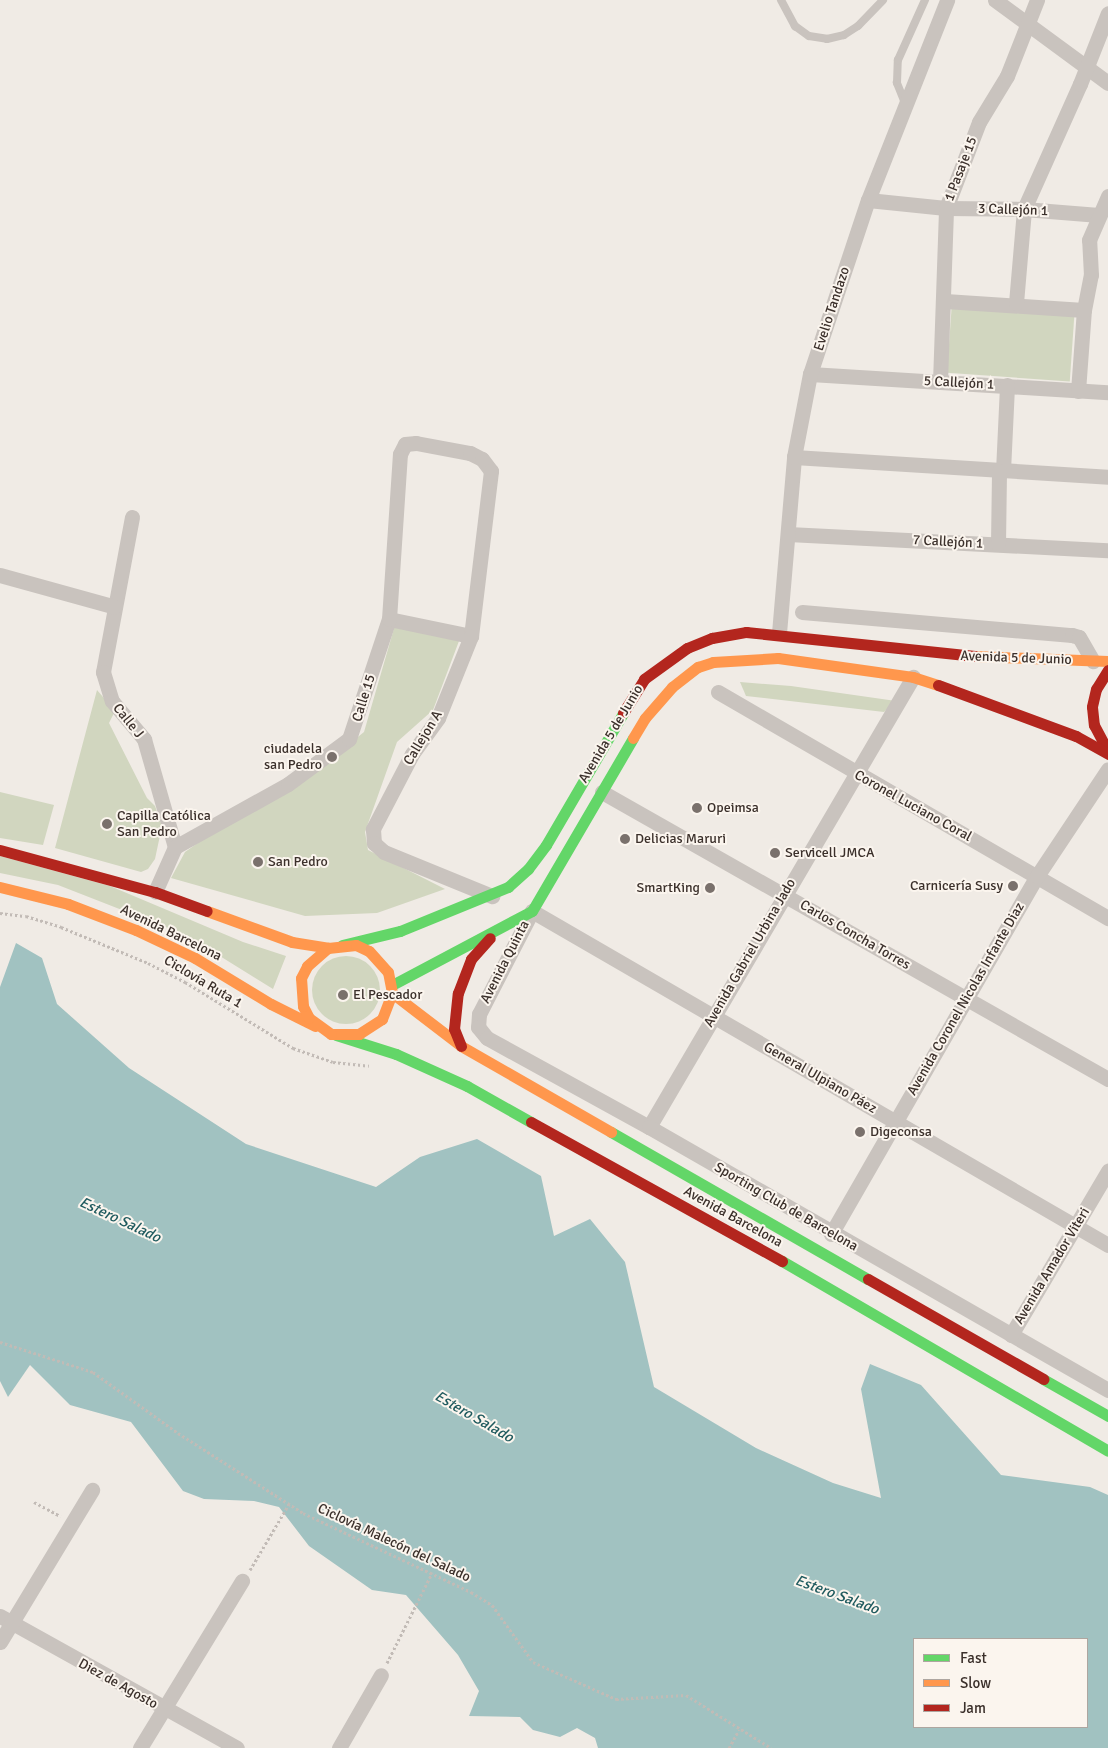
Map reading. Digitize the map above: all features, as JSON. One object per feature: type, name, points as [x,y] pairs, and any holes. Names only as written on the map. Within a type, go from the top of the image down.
[{"type":"main road","name":"Avenida 5 de Junio","points":[[342,944],[400,931],[492,896],[508,887],[528,869],[546,845],[597,753],[644,679],[687,648],[712,638],[746,632],[779,633],[936,654],[1100,661]]},
{"type":"main road","name":"Avenida 5 de Junio","points":[[392,989],[494,934],[532,911],[658,701],[698,666],[729,658],[778,658],[913,677],[982,699],[1076,736],[1108,752]]},
{"type":"main road","points":[[1108,670],[1096,690],[1092,707],[1094,725],[1108,752]]},
{"type":"main road","name":"Avenida Barcelona","points":[[0,850],[155,892],[284,940],[328,948]]},
{"type":"main road","name":"Avenida Barcelona","points":[[0,887],[68,904],[136,930],[195,958],[271,1004],[320,1028]]},
{"type":"main road","points":[[461,1046],[454,1029],[458,993],[471,959],[494,934]]},
{"type":"main road","points":[[342,944],[356,945],[380,960],[392,989],[382,1019],[372,1028],[345,1036],[331,1034],[320,1028],[302,1006],[301,978],[307,966],[328,948],[342,944]]},
{"type":"main road","name":"Avenida Barcelona","points":[[392,989],[461,1046],[1108,1416]]},
{"type":"main road","name":"Avenida Barcelona","points":[[331,1034],[396,1054],[467,1086],[798,1270],[1108,1451]]},
{"type":"street","name":"Evelio Tandazo","points":[[779,633],[794,457],[810,374],[868,200],[906,108],[947,0]]},
{"type":"street","points":[[995,0],[1108,83]]},
{"type":"street","name":"1 Pasaje 15","points":[[940,382],[946,301],[946,208],[980,122],[1007,76],[1038,0]]},
{"type":"street","points":[[1016,303],[1024,209],[1080,84],[1085,65],[1108,13]]},
{"type":"street","points":[[1078,391],[1084,310],[1090,275],[1089,240],[1108,196]]},
{"type":"street","name":"3 Callejón 1","points":[[868,200],[946,208],[1024,209],[1099,215]]},
{"type":"street","points":[[946,301],[1016,303],[1084,310]]},
{"type":"street","name":"5 Callejón 1","points":[[810,374],[1108,392]]},
{"type":"street","points":[[998,544],[1007,385]]},
{"type":"street","name":"Calle 15","points":[[175,847],[288,784],[349,739],[389,619],[400,454],[405,444],[416,443],[470,453],[482,459],[491,471]]},
{"type":"street","points":[[794,457],[1108,477]]},
{"type":"street","name":"Callejon A","points":[[491,471],[471,636],[438,718],[412,754],[373,829],[374,843],[384,852],[492,896]]},
{"type":"street","name":"Calle J","points":[[132,517],[103,672],[105,686],[112,701],[144,739],[175,847]]},
{"type":"street","name":"7 Callejón 1","points":[[788,534],[1108,550]]},
{"type":"street","points":[[0,575],[115,607]]},
{"type":"street","points":[[802,612],[1072,635],[1079,637],[1100,661]]},
{"type":"street","points":[[389,619],[471,636]]},
{"type":"street","points":[[983,657],[984,628]]},
{"type":"street","name":"Avenida Gabriel Urbina Jado","points":[[649,1127],[783,894],[858,775],[913,677]]},
{"type":"street","name":"Coronel Luciano Coral","points":[[718,692],[858,775],[1108,918]]},
{"type":"street","name":"Avenida Coronel Nicolas Infante Diaz","points":[[831,1234],[1037,876],[1108,769]]},
{"type":"street","name":"Carlos Concha Torres","points":[[602,792],[1108,1079]]},
{"type":"street","points":[[155,892],[175,847]]},
{"type":"street","name":"Avenida Quinta","points":[[479,1014],[532,911]]},
{"type":"street","name":"General Ulpiano Páez","points":[[532,911],[1108,1244]]},
{"type":"street","name":"Sporting Club de Barcelona","points":[[479,1014],[478,1027],[487,1038],[649,1127],[831,1234],[1108,1390]]},
{"type":"street","name":"Avenida Amador Viteri","points":[[1011,1335],[1108,1171]]},
{"type":"street","points":[[0,1642],[5,1620],[92,1490]]},
{"type":"street","points":[[140,1748],[242,1581]]},
{"type":"street","name":"Diez de Agosto","points":[[5,1620],[163,1709],[237,1748]]},
{"type":"street","points":[[339,1748],[381,1675]]},
{"type":"lane","points":[[781,0],[794,26],[809,36],[827,39],[844,35],[858,26],[883,0]]},
{"type":"lane","points":[[906,108],[897,83],[898,60],[925,0]]},
{"type":"path","name":"Ciclovía Ruta 1","points":[[0,914],[26,916],[60,927],[148,963],[185,982],[293,1048],[333,1062],[373,1066]]},
{"type":"path","name":"Ciclovía Malecón del Salado","points":[[0,1342],[93,1372],[178,1432],[289,1504],[432,1573],[492,1605],[533,1662],[616,1699],[686,1695],[739,1730],[771,1748]]},
{"type":"path","points":[[34,1502],[72,1522]]},
{"type":"path","points":[[259,1556],[289,1504]]},
{"type":"path","points":[[381,1675],[432,1573]]},
{"type":"path","points":[[729,1748],[739,1730]]},
{"type":"green space","points":[[952,302],[1075,311],[1070,381],[947,373]]},
{"type":"green space","points":[[395,625],[459,641],[433,710],[397,742],[365,832],[368,850],[445,889],[377,913],[305,916],[171,878],[185,852],[225,824],[292,790],[364,732]]},
{"type":"green space","points":[[740,682],[791,686],[896,701],[884,712],[746,696]]},
{"type":"green space","points":[[97,690],[115,711],[109,723],[147,798],[155,806],[162,826],[155,859],[148,869],[141,872],[55,848]]},
{"type":"green space","points":[[0,792],[54,805],[43,845],[0,838]]},
{"type":"green space","points":[[0,856],[110,886],[243,942],[286,956],[273,989],[186,935],[58,885],[0,873]]},
{"type":"green space","points":[[346,956],[359,959],[370,966],[377,977],[380,990],[377,1003],[370,1014],[359,1021],[346,1024],[333,1021],[322,1014],[315,1003],[312,990],[315,977],[322,966],[333,959]]},
{"type":"water","name":"Estero Salado","points":[[16,943],[42,958],[57,1004],[129,1068],[246,1144],[376,1187],[420,1157],[477,1139],[541,1176],[554,1236],[590,1219],[625,1262],[654,1387],[756,1448],[833,1483],[881,1498],[861,1389],[870,1364],[921,1385],[1001,1475],[1090,1487],[1108,1495],[1108,1748],[598,1748],[595,1738],[577,1728],[560,1737],[533,1730],[520,1717],[469,1716],[479,1691],[458,1655],[406,1595],[372,1590],[309,1546],[279,1507],[254,1501],[204,1499],[183,1491],[131,1422],[70,1405],[30,1365],[8,1397],[0,1381],[0,987]]},
{"type":"traffic: fast","points":[[342,945],[400,931],[508,887],[528,869],[546,845],[623,713]]},
{"type":"traffic: fast","points":[[392,985],[532,911],[633,738]]},
{"type":"traffic: fast","points":[[336,1035],[396,1054],[467,1086],[531,1122]]},
{"type":"traffic: fast","points":[[611,1132],[868,1279]]},
{"type":"traffic: fast","points":[[782,1261],[1108,1451]]},
{"type":"traffic: fast","points":[[1043,1379],[1108,1416]]},
{"type":"traffic: slow","points":[[975,656],[1108,661]]},
{"type":"traffic: slow","points":[[633,738],[645,718],[672,687],[698,667],[713,662],[778,658],[913,677],[938,685]]},
{"type":"traffic: slow","points":[[0,887],[68,904],[136,930],[195,958],[271,1004],[315,1026]]},
{"type":"traffic: slow","points":[[207,911],[292,942],[328,948],[356,945],[369,951],[388,972],[392,993],[382,1019],[359,1034],[331,1034],[309,1018],[303,1006],[301,978],[307,966],[328,948]]},
{"type":"traffic: slow","points":[[392,993],[461,1046],[611,1132]]},
{"type":"traffic: jam","points":[[623,713],[644,679],[687,648],[712,638],[746,632],[975,656]]},
{"type":"traffic: jam","points":[[1108,670],[1096,689],[1092,707],[1094,725],[1108,751]]},
{"type":"traffic: jam","points":[[938,685],[1076,736],[1108,754]]},
{"type":"traffic: jam","points":[[0,850],[155,892],[207,911]]},
{"type":"traffic: jam","points":[[461,1046],[454,1029],[458,993],[471,959],[490,938]]},
{"type":"traffic: jam","points":[[531,1122],[782,1261]]},
{"type":"traffic: jam","points":[[868,1279],[1043,1379]]},
{"type":"place","name":"ciudadela san Pedro","points":[[332,757]]},
{"type":"place","name":"Opeimsa","points":[[697,808]]},
{"type":"place","name":"Capilla Católica San Pedro","points":[[107,824]]},
{"type":"place","name":"Delicias Maruri","points":[[625,839]]},
{"type":"place","name":"Servicell JMCA","points":[[775,853]]},
{"type":"place","name":"San Pedro","points":[[258,862]]},
{"type":"place","name":"Carnicería Susy","points":[[1013,886]]},
{"type":"place","name":"SmartKing","points":[[710,888]]},
{"type":"place","name":"El Pescador","points":[[343,995]]},
{"type":"place","name":"Digeconsa","points":[[860,1132]]}]
